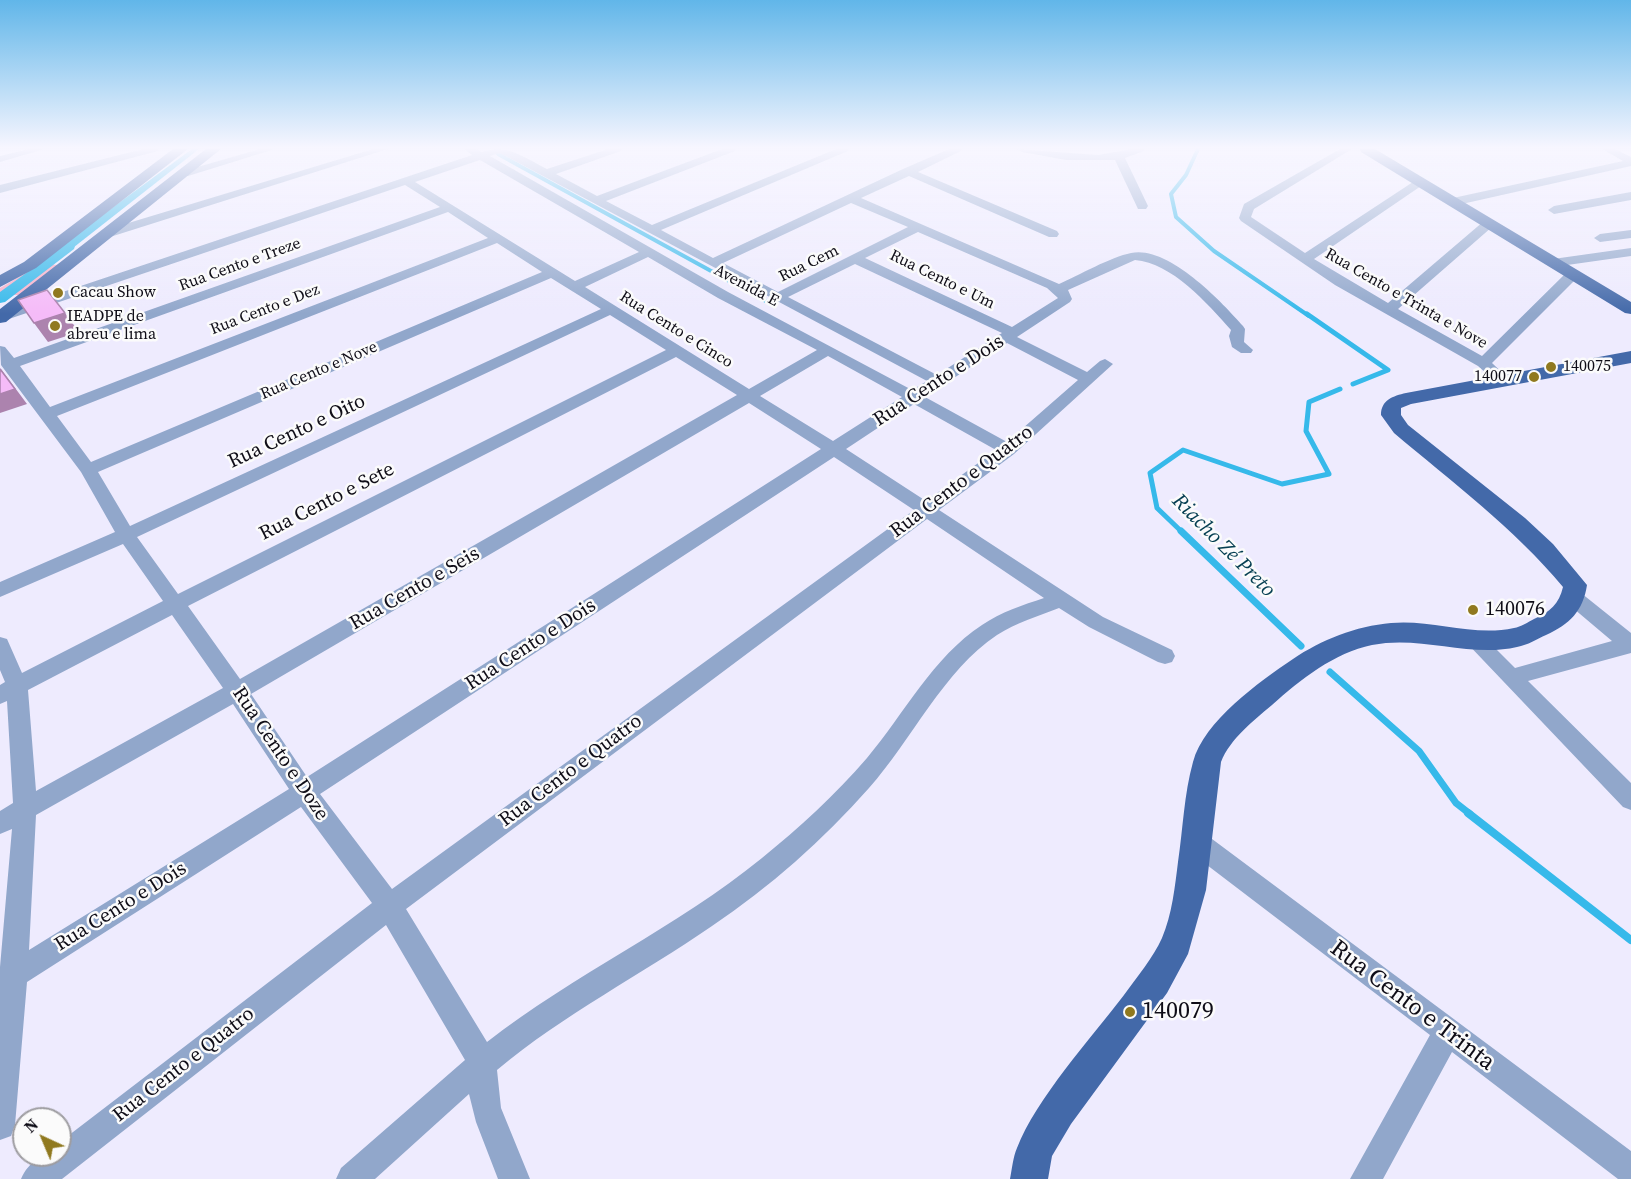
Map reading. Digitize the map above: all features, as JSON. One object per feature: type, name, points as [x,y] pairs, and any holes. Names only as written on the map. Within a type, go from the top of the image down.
[{"type":"main road","points":[[0,282],[30,265],[109,204]]},
{"type":"main road","points":[[0,318],[145,204]]},
{"type":"main road","points":[[1455,204],[1630,308]]},
{"type":"main road","points":[[1029,1179],[1034,1151],[1058,1111],[1155,981],[1177,944],[1190,890],[1207,762],[1214,744],[1241,715],[1329,650],[1374,635],[1420,631],[1473,639],[1516,638],[1555,621],[1565,614],[1574,592],[1545,550],[1401,429],[1391,415],[1391,407],[1395,402],[1631,357]]},
{"type":"street","points":[[106,234],[203,204]]},
{"type":"street","points":[[0,318],[338,204]]},
{"type":"street","name":"Rua Cento e Cinco","points":[[443,204],[834,449],[1096,622],[1166,656]]},
{"type":"street","name":"Avenida E","points":[[566,204],[723,295],[828,350],[1008,450]]},
{"type":"street","name":"Avenida E","points":[[603,204],[938,381]]},
{"type":"street","points":[[651,230],[712,204]]},
{"type":"street","points":[[713,263],[841,204]]},
{"type":"street","points":[[864,204],[918,227],[1059,296]]},
{"type":"street","points":[[984,204],[1053,234]]},
{"type":"street","name":"Rua Cento e Trinta e Nove","points":[[1253,204],[1245,212],[1245,218],[1254,226],[1388,310],[1483,363],[1503,381]]},
{"type":"street","points":[[1305,259],[1387,204]]},
{"type":"street","points":[[1554,210],[1587,204]]},
{"type":"street","name":"Rua Cento e Treze","points":[[4,357],[449,208]]},
{"type":"street","points":[[1388,310],[1488,224]]},
{"type":"street","name":"Rua Cem","points":[[778,297],[918,227]]},
{"type":"street","points":[[1600,238],[1631,234]]},
{"type":"street","name":"Rua Cento e Dez","points":[[48,414],[496,239]]},
{"type":"street","points":[[573,286],[649,252]]},
{"type":"street","points":[[1553,263],[1631,252]]},
{"type":"street","name":"Rua Cento e Dois","points":[[7,978],[304,792],[914,398],[1010,335],[1059,296],[1133,256],[1144,256],[1172,271],[1214,301],[1238,329],[1237,344],[1246,350]]},
{"type":"street","name":"Rua Cento e Um","points":[[856,259],[1010,335],[1097,372]]},
{"type":"street","name":"Rua Cento e Nove","points":[[88,470],[551,273]]},
{"type":"street","points":[[1483,363],[1573,274]]},
{"type":"street","name":"Rua Cento e Oito","points":[[0,590],[126,535],[610,310]]},
{"type":"street","name":"Rua Cento e Seis","points":[[0,823],[237,692],[828,350]]},
{"type":"street","name":"Rua Cento e Sete","points":[[8,690],[676,351]]},
{"type":"street","name":"Rua Cento e Doze","points":[[4,357],[88,470],[126,535],[237,692],[304,792],[389,906],[483,1063]]},
{"type":"street","name":"Rua Cento e Quatro","points":[[37,1179],[389,906],[1008,450],[1097,372]]},
{"type":"street","points":[[1574,592],[1630,644]]},
{"type":"street","points":[[351,1179],[483,1063],[565,1002],[715,909],[753,881],[802,838],[875,765],[949,670],[975,641],[993,627],[1061,599]]},
{"type":"street","points":[[1473,639],[1513,676],[1631,799]]},
{"type":"street","points":[[1513,676],[1630,644]]},
{"type":"street","points":[[0,645],[25,808],[7,978],[0,1125]]},
{"type":"street","name":"Rua Cento e Trinta","points":[[1195,841],[1631,1170]]},
{"type":"street","points":[[1366,1179],[1447,1033]]},
{"type":"street","points":[[483,1063],[481,1082],[488,1115],[514,1179]]},
{"type":"shaded area","points":[[41,264],[59,265],[20,295],[0,295],[0,288]]},
{"type":"water","points":[[117,204],[129,204],[55,262],[40,261]]},
{"type":"building","points":[[47,290],[65,313],[34,323],[18,300]]},
{"type":"building","points":[[0,369],[15,389],[0,394]]},
{"type":"waterway","points":[[589,204],[773,305]]},
{"type":"waterway","name":"Riacho Zé Preto","points":[[1173,204],[1176,217],[1214,251],[1309,316]]},
{"type":"waterway","points":[[0,299],[69,246]]},
{"type":"waterway","name":"Riacho Zé Preto","points":[[1307,314],[1388,370],[1353,384]]},
{"type":"waterway","name":"Riacho Zé Preto","points":[[1183,533],[1157,508],[1150,473],[1183,450],[1282,484],[1329,474],[1306,431],[1309,402],[1340,389]]},
{"type":"waterway","name":"Riacho Zé Preto","points":[[1181,531],[1301,646]]},
{"type":"waterway","name":"Riacho Zé Preto","points":[[1330,672],[1419,751],[1456,803],[1470,814]]},
{"type":"waterway","name":"Riacho Zé Preto","points":[[1468,813],[1631,940]]},
{"type":"place","name":"Cacau Show","points":[[58,293]]},
{"type":"place","name":"IEADPE de abreu e lima","points":[[55,326]]},
{"type":"place","name":"140075","points":[[1551,367]]},
{"type":"place","name":"140077","points":[[1534,377]]},
{"type":"place","name":"140076","points":[[1473,610]]},
{"type":"place","name":"140079","points":[[1130,1012]]}]
